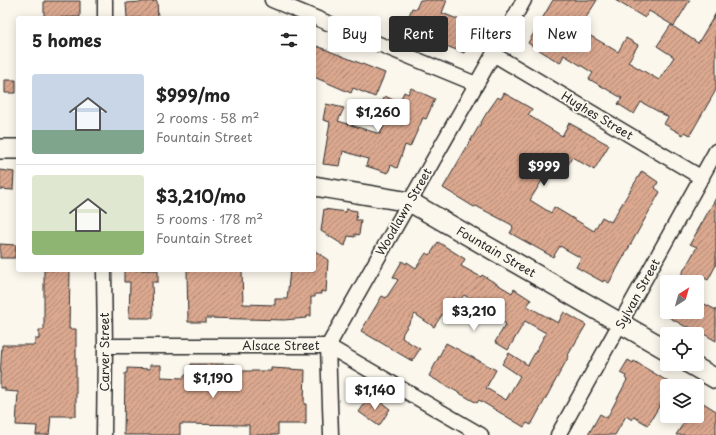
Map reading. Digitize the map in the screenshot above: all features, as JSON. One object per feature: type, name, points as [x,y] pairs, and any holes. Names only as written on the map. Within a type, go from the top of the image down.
[{"type":"street","points":[[105,16],[106,0]]},
{"type":"street","points":[[272,0],[311,16]]},
{"type":"street","name":"Woodlawn Street","points":[[328,346],[492,54],[524,0]]},
{"type":"street","points":[[316,18],[476,84]]},
{"type":"street","name":"Hughes Street","points":[[492,54],[702,178]]},
{"type":"street","points":[[0,149],[16,149]]},
{"type":"street","name":"Sylvan Street","points":[[558,435],[716,151]]},
{"type":"street","name":"Fountain Street","points":[[316,186],[410,202],[660,346]]},
{"type":"street","name":"Carver Street","points":[[104,272],[104,435]]},
{"type":"street","name":"Alsace Street","points":[[105,346],[328,346],[481,435]]},
{"type":"street","points":[[328,346],[331,435]]},
{"type":"street","points":[[702,371],[716,379]]},
{"type":"building","points":[[420,0],[447,0],[442,13],[456,19],[456,50],[448,47],[448,16],[409,16],[412,8],[416,9]]},
{"type":"building","points":[[553,0],[597,0],[587,16],[544,16]]},
{"type":"building","points":[[615,0],[690,0],[674,26],[649,11],[645,18]]},
{"type":"building","points":[[44,1],[80,1],[80,16],[44,16]]},
{"type":"building","points":[[157,1],[158,16],[127,16],[126,3]]},
{"type":"building","points":[[716,13],[716,90],[690,135],[685,132],[683,135],[664,124],[668,117],[641,102],[634,114],[618,104],[622,98],[589,79],[593,73],[564,55],[560,63],[542,52],[591,52],[591,36],[618,52],[626,38],[638,45],[628,62],[659,80],[674,57],[657,46],[671,25],[698,43]]},
{"type":"building","points":[[533,34],[533,46],[528,43]]},
{"type":"building","points":[[316,46],[328,51],[328,52],[332,52],[385,73],[375,97],[353,88],[351,93],[316,78]]},
{"type":"building","points":[[5,80],[16,80],[16,93],[5,93]]},
{"type":"building","points":[[411,88],[435,99],[426,119],[423,118],[410,147],[405,145],[397,168],[391,165],[388,173],[366,166],[368,159],[343,151],[340,166],[323,164],[330,122],[323,120],[326,104],[344,108],[338,121],[380,134],[389,116],[394,117],[395,113],[380,107],[385,96],[399,103],[404,92],[408,94]]},
{"type":"building","points":[[504,93],[532,109],[528,115],[562,136],[569,123],[609,145],[594,170],[572,157],[568,165],[556,158],[530,200],[551,213],[554,207],[594,231],[602,217],[611,222],[642,171],[658,182],[655,188],[660,192],[609,283],[604,280],[603,282],[576,267],[581,258],[560,246],[553,257],[510,233],[513,228],[512,225],[476,206],[474,207],[443,188],[486,114],[498,97],[501,99]]},
{"type":"building","points":[[0,170],[14,172],[13,190],[0,189]]},
{"type":"building","points":[[716,198],[716,265],[708,280],[704,278],[704,275],[681,275],[697,247],[690,244]]},
{"type":"building","points":[[324,209],[346,212],[346,209],[357,211],[356,220],[361,220],[359,235],[355,234],[355,237],[348,236],[345,246],[321,231]]},
{"type":"building","points":[[438,242],[465,259],[461,266],[481,277],[482,275],[512,293],[514,289],[531,300],[527,306],[558,323],[564,312],[586,325],[568,355],[569,356],[531,425],[527,423],[524,427],[479,400],[477,403],[429,376],[446,343],[496,370],[486,388],[506,400],[520,376],[502,364],[509,353],[528,365],[546,333],[525,321],[508,350],[495,342],[506,324],[500,320],[502,318],[464,295],[459,301],[453,298],[434,327],[415,314],[403,333],[402,338],[420,349],[412,361],[361,331],[382,296],[386,298],[398,280],[393,277],[402,261],[406,264],[407,262],[416,268],[426,253],[430,255]]},
{"type":"building","points":[[0,244],[16,245],[15,258],[0,258]]},
{"type":"building","points":[[316,251],[328,260],[326,292],[321,291],[321,294],[315,294],[315,297],[311,297],[311,316],[307,316],[307,318],[284,320],[206,318],[206,322],[188,322],[187,272],[242,272],[243,304],[275,305],[275,299],[287,299],[290,272],[316,272]]},
{"type":"building","points":[[44,272],[70,272],[69,329],[76,329],[76,416],[51,416],[49,435],[36,435],[37,426],[16,425],[18,392],[5,391],[5,388],[0,388],[2,345],[35,345],[35,339],[39,339],[39,330],[44,330]]},
{"type":"building","points":[[124,272],[158,272],[158,282],[152,282],[153,318],[129,318],[130,282],[124,282]]},
{"type":"building","points":[[704,304],[716,310],[716,341],[704,334],[704,327],[686,327],[672,319],[704,319]]},
{"type":"building","points":[[628,360],[633,363],[634,361],[664,379],[660,379],[660,405],[648,425],[634,417],[632,420],[626,416],[615,435],[588,435],[600,414],[607,418],[627,380],[625,378],[626,376],[620,373]]},
{"type":"building","points":[[191,364],[235,364],[236,370],[241,371],[271,371],[271,368],[305,370],[304,404],[306,404],[306,424],[278,424],[278,435],[249,435],[249,425],[180,424],[180,435],[124,435],[125,373],[127,373],[127,368],[150,369],[150,365],[161,365],[161,377],[184,378],[184,375],[188,375],[188,370],[191,370]]},
{"type":"building","points":[[371,395],[390,409],[379,426],[359,412]]},
{"type":"building","points":[[704,403],[716,411],[716,435],[676,435],[684,423],[704,423]]}]
